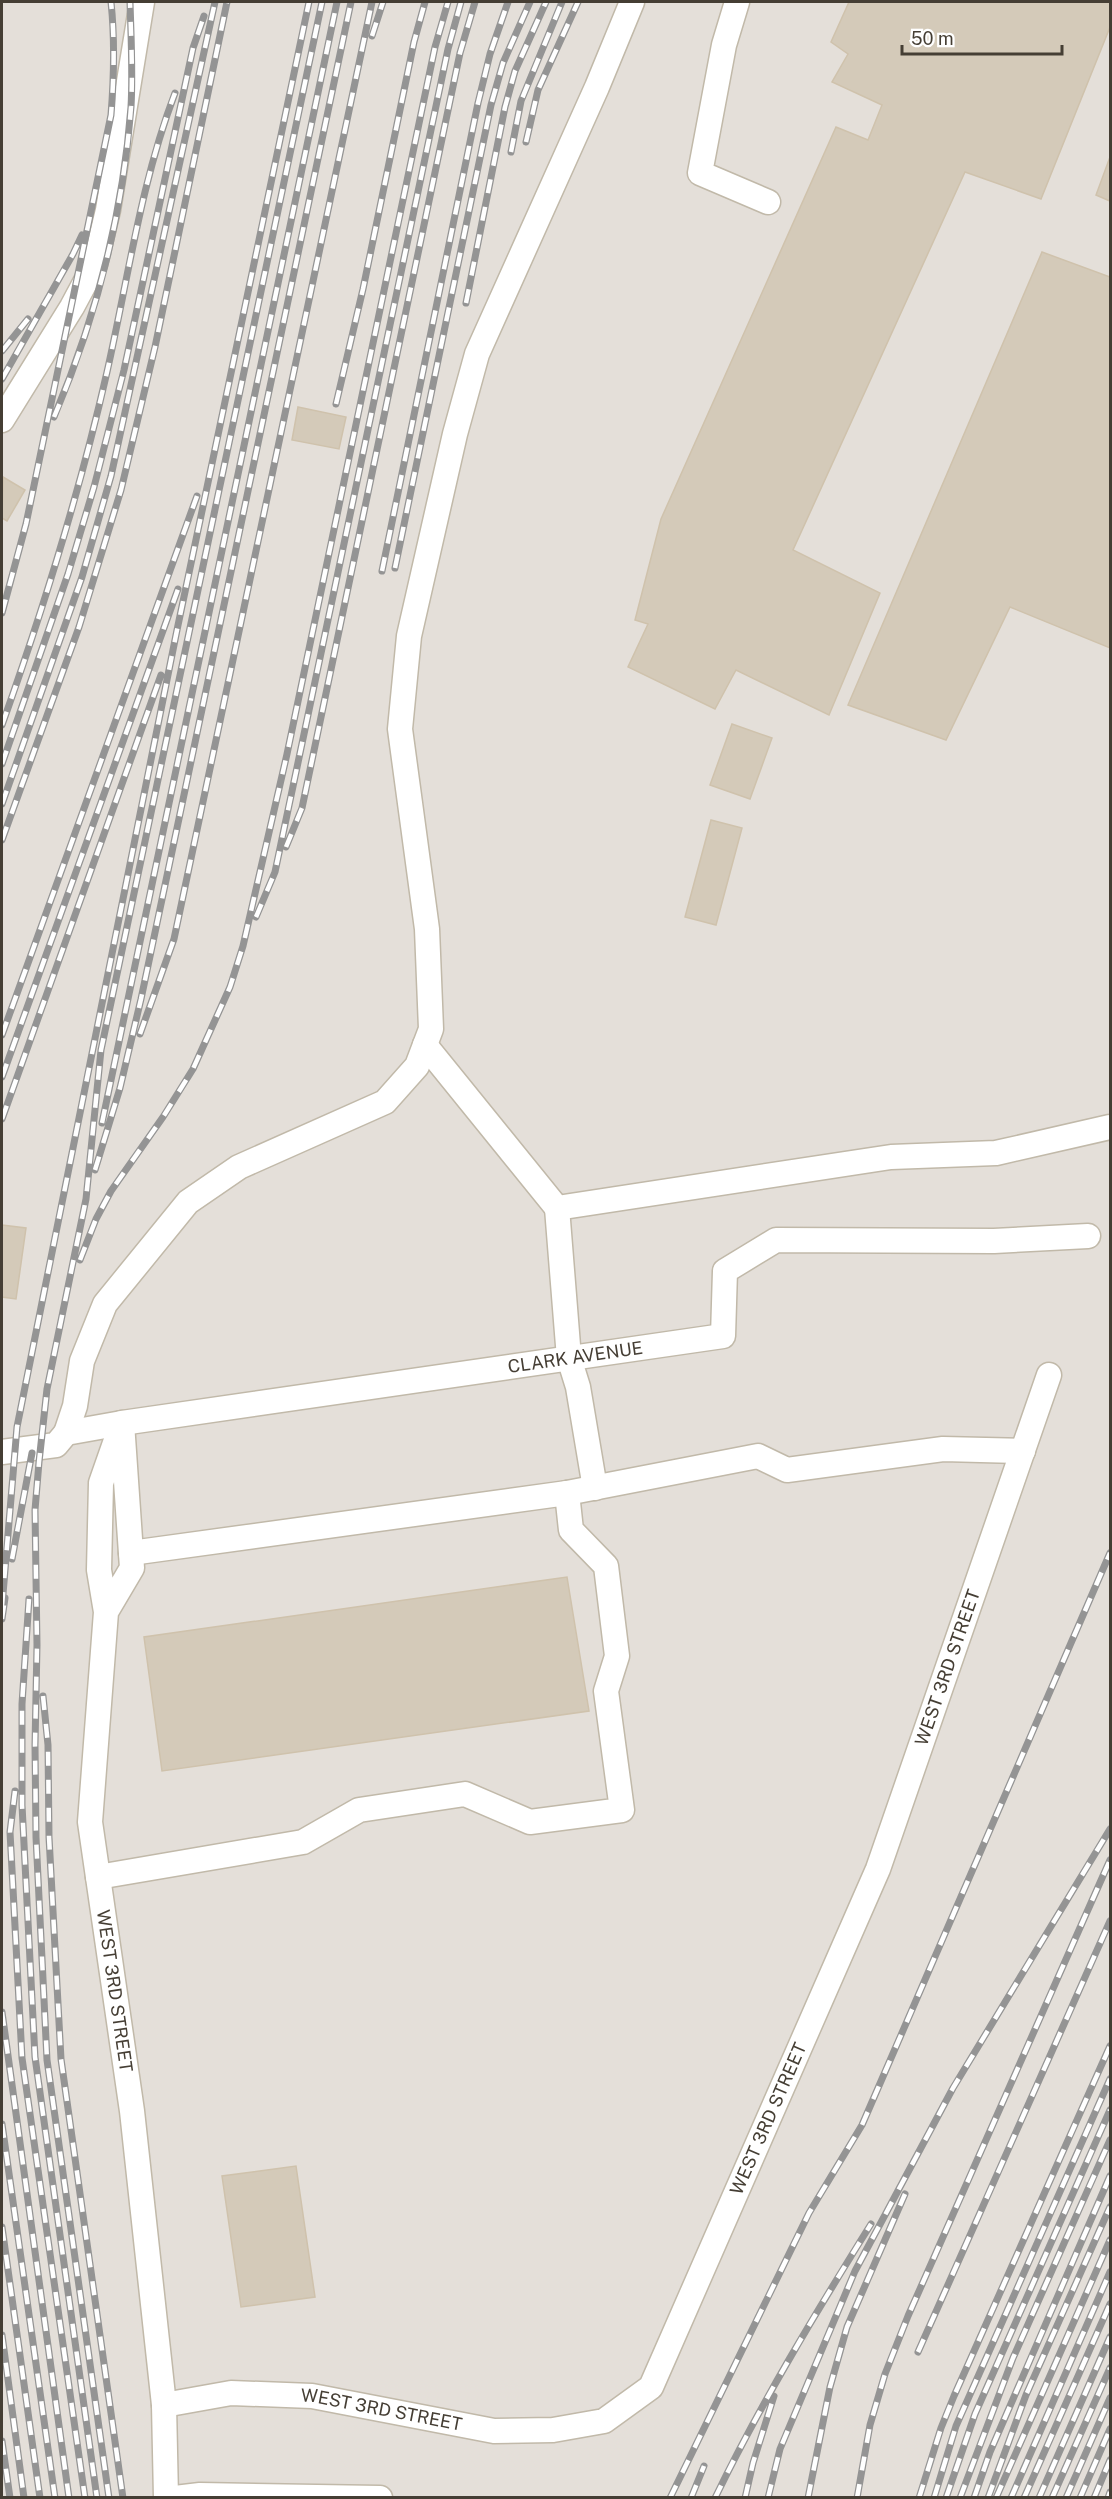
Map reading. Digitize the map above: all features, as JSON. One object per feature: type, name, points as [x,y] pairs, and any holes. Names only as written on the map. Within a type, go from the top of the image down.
[{"type":"street","points":[[2,420],[11,385],[72,307],[95,264],[108,210],[142,2]]},
{"type":"street","points":[[66,1432],[75,1406],[82,1361],[105,1304],[188,1202],[239,1167],[385,1102],[417,1066],[431,1029],[427,929],[400,729],[410,636],[455,434],[477,354],[597,87],[632,2]]},
{"type":"street","points":[[737,2],[724,45],[700,173],[768,202]]},
{"type":"street","points":[[425,1045],[557,1208],[569,1358],[578,1387],[595,1488]]},
{"type":"street","points":[[557,1208],[891,1157],[996,1153],[1110,1127]]},
{"type":"street","name":"CLARK AVENUE","points":[[2,1452],[56,1445],[66,1432],[723,1336],[725,1271],[776,1240],[994,1241],[1088,1236]]},
{"type":"street","name":"WEST 3RD STREET","points":[[164,2405],[231,2393],[312,2396],[494,2431],[553,2430],[604,2421],[651,2387],[878,1869],[1049,1375]]},
{"type":"street","name":"WEST 3RD STREET","points":[[106,1612],[132,1568],[122,1424]]},
{"type":"street","name":"WEST 3RD STREET","points":[[122,1424],[101,1483],[99,1570],[106,1612],[90,1822],[132,2111],[164,2405],[166,2498]]},
{"type":"street","points":[[131,1553],[567,1493],[758,1456],[787,1470],[943,1449],[1023,1451]]},
{"type":"street","points":[[98,1877],[303,1842],[359,1810],[465,1794],[530,1822],[622,1809],[606,1690],[617,1656],[606,1566],[571,1530],[567,1493]]},
{"type":"street","points":[[174,2498],[200,2495],[380,2498]]},
{"type":"shaded area","points":[[2,2],[1110,2],[1110,2497],[2,2497]]},
{"type":"building","points":[[849,2],[1110,2],[1110,27],[1041,199],[965,172],[793,550],[880,593],[829,715],[736,670],[715,709],[628,667],[648,624],[635,620],[661,519],[836,127],[868,140],[882,105],[832,82],[848,54],[831,42]]},
{"type":"building","points":[[1110,157],[1110,201],[1096,195]]},
{"type":"building","points":[[1042,252],[1110,277],[1110,648],[1010,607],[946,740],[848,705]]},
{"type":"building","points":[[298,407],[346,417],[339,449],[292,440]]},
{"type":"building","points":[[3,477],[25,490],[7,521],[2,518]]},
{"type":"building","points":[[732,724],[772,738],[750,799],[710,785]]},
{"type":"building","points":[[711,820],[742,828],[716,925],[685,917]]},
{"type":"building","points":[[2,1225],[26,1228],[16,1299],[2,1297]]},
{"type":"building","points":[[567,1577],[589,1711],[162,1771],[144,1637]]},
{"type":"building","points":[[296,2166],[315,2297],[241,2307],[222,2176]]},
{"type":"railway","points":[[2,613],[26,524],[111,115],[114,58],[111,2]]},
{"type":"railway","points":[[54,417],[95,304],[122,187],[131,107],[130,2]]},
{"type":"railway","points":[[2,804],[82,577],[111,476],[215,2]]},
{"type":"railway","points":[[2,840],[79,627],[121,490],[155,347],[227,2]]},
{"type":"railway","points":[[2,1606],[17,1427],[177,630],[309,2]]},
{"type":"railway","points":[[109,2498],[47,2060],[36,1837],[35,1510],[39,1462],[47,1389],[86,1199],[101,1050],[322,2]]},
{"type":"railway","points":[[102,1123],[337,2]]},
{"type":"railway","points":[[95,1170],[120,1088],[141,999],[351,2]]},
{"type":"railway","points":[[140,1034],[174,939],[372,2]]},
{"type":"railway","points":[[372,36],[383,2]]},
{"type":"railway","points":[[336,404],[363,289],[414,42],[425,2]]},
{"type":"railway","points":[[80,1260],[96,1219],[111,1191],[163,1117],[193,1069],[230,987],[243,946],[287,754],[435,47],[448,2]]},
{"type":"railway","points":[[256,917],[275,872],[448,49],[461,2]]},
{"type":"railway","points":[[286,847],[302,808],[460,53],[475,2]]},
{"type":"railway","points":[[382,571],[478,103],[490,54],[508,2]]},
{"type":"railway","points":[[395,568],[491,105],[503,63],[530,2]]},
{"type":"railway","points":[[466,303],[505,107],[515,71],[546,2]]},
{"type":"railway","points":[[511,152],[521,101],[562,2]]},
{"type":"railway","points":[[526,142],[538,90],[578,2]]},
{"type":"railway","points":[[2,764],[68,574],[94,487],[124,370],[193,48],[204,16]]},
{"type":"railway","points":[[2,725],[73,506],[107,372],[144,196],[175,93]]},
{"type":"railway","points":[[2,379],[82,235]]},
{"type":"railway","points":[[2,351],[28,319]]},
{"type":"railway","points":[[2,1035],[197,496]]},
{"type":"railway","points":[[2,1077],[178,589]]},
{"type":"railway","points":[[2,1119],[161,675]]},
{"type":"railway","points":[[12,1559],[32,1453]]},
{"type":"railway","points":[[670,2498],[809,2213],[862,2125],[1110,1553]]},
{"type":"railway","points":[[2,1619],[5,1598]]},
{"type":"railway","points":[[29,1599],[22,1704],[22,1805],[35,2057],[97,2498]]},
{"type":"railway","points":[[43,1696],[48,1745],[49,1837],[61,2059],[123,2498]]},
{"type":"railway","points":[[15,1791],[10,1832],[22,2058],[85,2498]]},
{"type":"railway","points":[[768,2498],[780,2449],[855,2271],[953,2088],[1110,1829]]},
{"type":"railway","points":[[857,2498],[870,2425],[885,2374],[908,2316],[1110,1860]]},
{"type":"railway","points":[[918,2352],[1110,1921]]},
{"type":"railway","points":[[2,2012],[69,2498]]},
{"type":"railway","points":[[919,2498],[941,2428],[954,2396],[1110,2046]]},
{"type":"railway","points":[[934,2498],[956,2426],[1110,2079]]},
{"type":"railway","points":[[946,2498],[975,2414],[1110,2110]]},
{"type":"railway","points":[[2,2124],[55,2498]]},
{"type":"railway","points":[[960,2498],[1013,2358],[1110,2140]]},
{"type":"railway","points":[[974,2498],[990,2452],[1110,2176]]},
{"type":"railway","points":[[808,2498],[830,2387],[847,2327],[905,2194]]},
{"type":"railway","points":[[988,2498],[1026,2395],[1110,2207]]},
{"type":"railway","points":[[715,2498],[789,2359],[871,2224]]},
{"type":"railway","points":[[2,2227],[40,2498]]},
{"type":"railway","points":[[996,2498],[1110,2240]]},
{"type":"railway","points":[[1011,2498],[1110,2272]]},
{"type":"railway","points":[[1024,2498],[1110,2304]]},
{"type":"railway","points":[[2,2335],[24,2498]]},
{"type":"railway","points":[[1039,2498],[1110,2337]]},
{"type":"railway","points":[[1052,2498],[1110,2368]]},
{"type":"railway","points":[[745,2498],[753,2463],[774,2396]]},
{"type":"railway","points":[[1066,2498],[1110,2398]]},
{"type":"railway","points":[[1080,2498],[1110,2429]]},
{"type":"railway","points":[[2,2441],[10,2498]]},
{"type":"railway","points":[[1094,2498],[1110,2460]]},
{"type":"railway","points":[[691,2498],[704,2466]]},
{"type":"railway","points":[[1108,2498],[1110,2492]]}]
